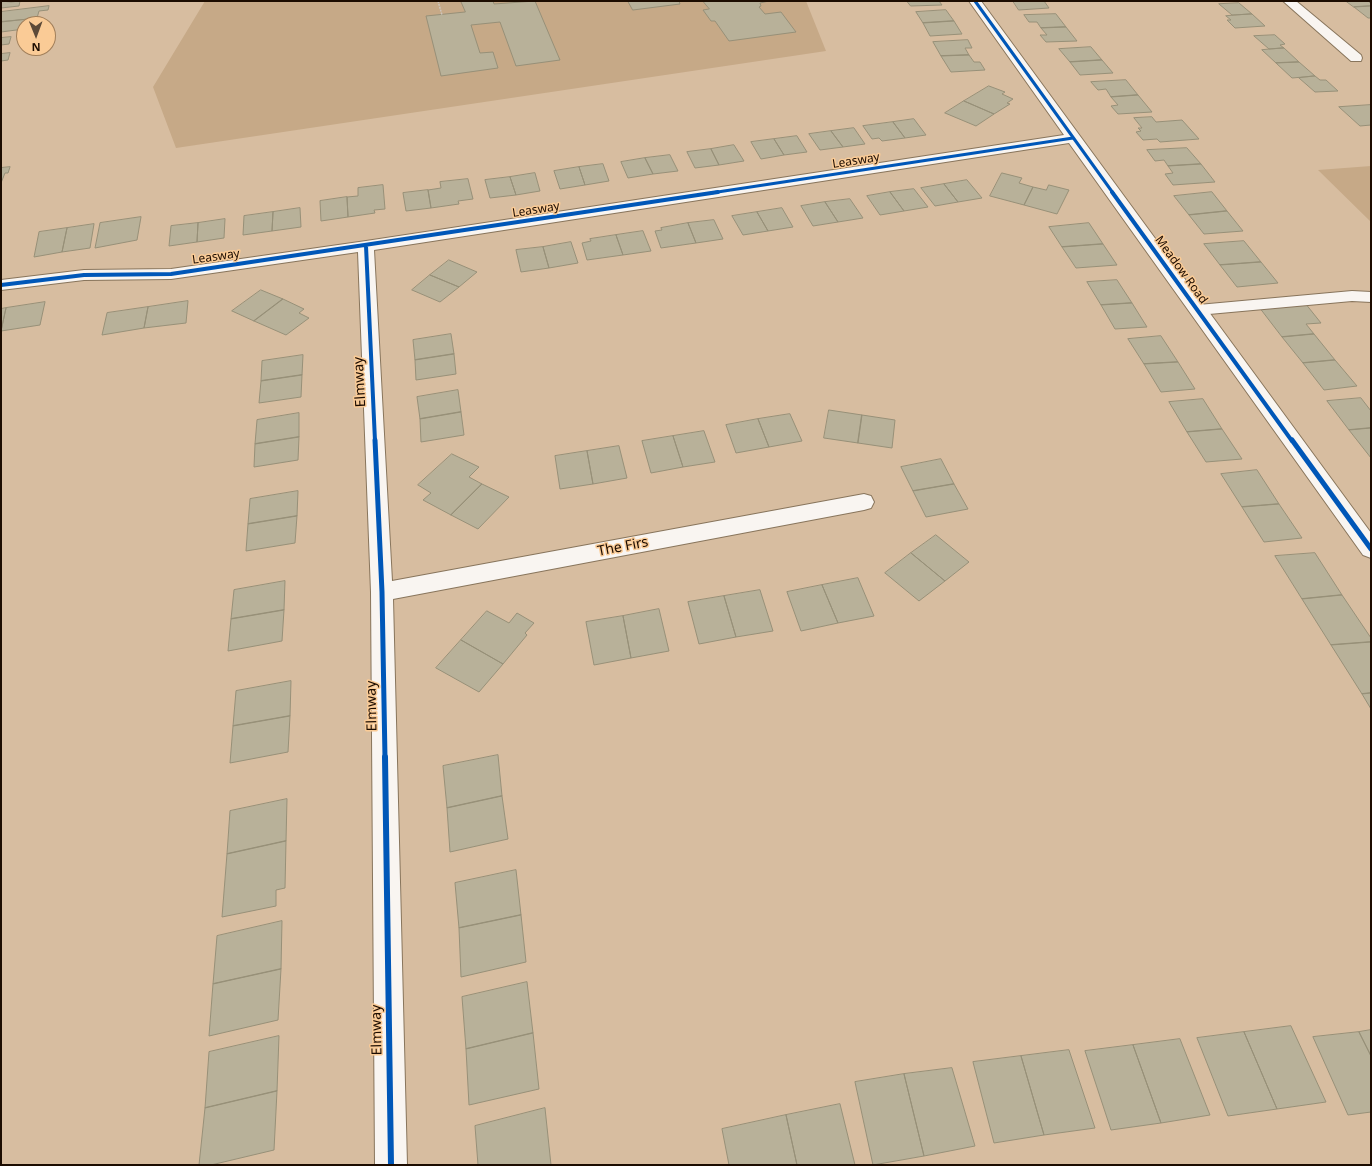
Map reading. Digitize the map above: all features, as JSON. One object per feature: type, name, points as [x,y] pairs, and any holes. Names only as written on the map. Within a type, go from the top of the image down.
[{"type":"street","name":"Meadow Road","points":[[975,1],[1072,138],[1371,549]]},
{"type":"street","points":[[1289,1],[1356,58]]},
{"type":"street","name":"Leasway","points":[[1,285],[84,275],[171,274],[366,246],[1072,138]]},
{"type":"street","name":"Elmway","points":[[366,246],[382,592],[391,1165]]},
{"type":"street","name":"The Firs","points":[[382,592],[864,502]]},
{"type":"lane","points":[[1198,310],[1352,296],[1371,297]]},
{"type":"path","points":[[438,1],[442,14]]},
{"type":"shaded area","points":[[205,1],[806,1],[826,51],[176,148],[153,87]]},
{"type":"shaded area","points":[[1371,166],[1371,222],[1318,170]]},
{"type":"building","points":[[1,1],[20,1],[19,6],[1,8]]},
{"type":"building","points":[[461,1],[493,1],[494,4],[535,1],[560,60],[516,66],[500,22],[471,25],[480,53],[493,52],[498,68],[441,76],[426,16],[465,12]]},
{"type":"building","points":[[628,1],[679,1],[680,4],[633,10]]},
{"type":"building","points":[[703,1],[769,1],[760,3],[761,6],[759,7],[765,14],[781,12],[796,32],[729,41],[715,21],[711,21],[703,10],[709,9]]},
{"type":"building","points":[[907,1],[939,1],[942,5],[911,6]]},
{"type":"building","points":[[1013,1],[1044,1],[1049,8],[1019,10]]},
{"type":"building","points":[[1346,1],[1368,1],[1371,6],[1354,7]]},
{"type":"building","points":[[1239,3],[1252,14],[1232,15],[1219,4]]},
{"type":"building","points":[[49,6],[48,10],[39,11],[38,16],[16,16],[16,20],[1,22],[1,12]]},
{"type":"building","points":[[1371,6],[1371,18],[1368,18],[1354,7]]},
{"type":"building","points":[[946,10],[954,21],[923,23],[916,12]]},
{"type":"building","points":[[1056,14],[1066,27],[1041,28],[1037,22],[1029,22],[1024,15]]},
{"type":"building","points":[[1252,14],[1265,26],[1235,28],[1227,20],[1231,20],[1226,16]]},
{"type":"building","points":[[16,21],[16,30],[1,32],[1,22]]},
{"type":"building","points":[[954,21],[962,34],[930,36],[923,23]]},
{"type":"building","points":[[1066,27],[1077,41],[1046,42],[1040,35],[1047,35],[1041,28]]},
{"type":"building","points":[[1275,35],[1285,44],[1280,45],[1284,48],[1269,49],[1254,36]]},
{"type":"building","points":[[11,37],[9,44],[1,45],[1,38]]},
{"type":"building","points":[[968,40],[972,48],[965,48],[969,55],[941,56],[933,42]]},
{"type":"building","points":[[1091,47],[1102,60],[1070,62],[1059,49]]},
{"type":"building","points":[[1284,48],[1299,62],[1276,63],[1262,50]]},
{"type":"building","points":[[10,53],[8,60],[1,61],[1,54]]},
{"type":"building","points":[[969,55],[974,62],[980,62],[985,70],[951,72],[941,56]]},
{"type":"building","points":[[1102,60],[1113,73],[1080,75],[1070,62]]},
{"type":"building","points":[[1299,62],[1315,76],[1292,78],[1276,63]]},
{"type":"building","points":[[1315,76],[1320,80],[1326,80],[1338,91],[1315,92],[1299,78]]},
{"type":"building","points":[[1126,80],[1138,95],[1111,97],[1106,89],[1098,90],[1091,82]]},
{"type":"building","points":[[989,86],[1005,92],[1002,94],[1013,99],[1007,103],[1010,104],[994,114],[964,101]]},
{"type":"building","points":[[1138,95],[1152,112],[1118,114],[1111,106],[1118,105],[1111,97]]},
{"type":"building","points":[[964,101],[994,114],[976,126],[945,113]]},
{"type":"building","points":[[1371,105],[1371,125],[1360,126],[1339,107]]},
{"type":"building","points":[[1152,117],[1156,122],[1182,120],[1199,139],[1160,142],[1157,139],[1143,140],[1136,132],[1141,131],[1138,128],[1142,128],[1134,118]]},
{"type":"building","points":[[914,119],[926,135],[905,138],[893,122]]},
{"type":"building","points":[[893,122],[905,138],[882,141],[879,138],[872,139],[863,126]]},
{"type":"building","points":[[854,128],[865,144],[843,147],[831,131]]},
{"type":"building","points":[[831,131],[843,147],[820,150],[809,134]]},
{"type":"building","points":[[797,136],[807,152],[784,155],[774,139]]},
{"type":"building","points":[[774,139],[784,155],[761,159],[751,142]]},
{"type":"building","points":[[734,145],[744,161],[719,165],[711,149]]},
{"type":"building","points":[[1187,148],[1201,164],[1168,166],[1164,160],[1155,161],[1147,150]]},
{"type":"building","points":[[711,149],[719,165],[695,168],[687,152]]},
{"type":"building","points":[[670,155],[678,171],[653,174],[645,158]]},
{"type":"building","points":[[645,158],[653,174],[628,178],[621,162]]},
{"type":"building","points":[[603,164],[609,181],[585,185],[579,167]]},
{"type":"building","points":[[1201,164],[1215,182],[1173,185],[1165,174],[1173,173],[1168,166]]},
{"type":"building","points":[[10,167],[8,173],[5,173],[1,183],[1,168]]},
{"type":"building","points":[[579,167],[585,185],[560,189],[554,171]]},
{"type":"building","points":[[535,173],[540,191],[516,195],[510,177]]},
{"type":"building","points":[[1002,173],[1022,178],[1019,183],[1033,187],[1024,205],[990,196]]},
{"type":"building","points":[[510,177],[516,195],[490,198],[485,180]]},
{"type":"building","points":[[468,179],[473,199],[458,201],[459,204],[431,208],[428,190],[441,188],[440,182]]},
{"type":"building","points":[[967,180],[982,198],[958,202],[944,184]]},
{"type":"building","points":[[944,184],[958,202],[935,206],[921,188]]},
{"type":"building","points":[[383,185],[385,209],[374,210],[375,213],[348,217],[347,197],[358,196],[358,188]]},
{"type":"building","points":[[1049,185],[1069,190],[1057,214],[1024,205],[1033,187],[1046,190]]},
{"type":"building","points":[[914,189],[928,207],[904,211],[890,192]]},
{"type":"building","points":[[428,190],[431,208],[406,211],[403,193]]},
{"type":"building","points":[[890,192],[904,211],[880,215],[867,196]]},
{"type":"building","points":[[1212,192],[1227,211],[1189,215],[1174,196]]},
{"type":"building","points":[[347,197],[348,217],[321,221],[320,201]]},
{"type":"building","points":[[850,199],[863,218],[838,222],[825,202]]},
{"type":"building","points":[[825,202],[838,222],[813,226],[801,206]]},
{"type":"building","points":[[300,208],[301,227],[272,231],[273,212]]},
{"type":"building","points":[[782,208],[793,227],[768,231],[757,212]]},
{"type":"building","points":[[1227,211],[1243,231],[1204,234],[1189,215]]},
{"type":"building","points":[[273,212],[272,231],[243,235],[244,216]]},
{"type":"building","points":[[757,212],[768,231],[743,235],[732,216]]},
{"type":"building","points":[[141,217],[137,240],[95,248],[100,223]]},
{"type":"building","points":[[225,219],[224,238],[197,242],[198,223]]},
{"type":"building","points":[[714,220],[723,239],[696,243],[688,223]]},
{"type":"building","points":[[198,223],[197,242],[169,246],[171,226]]},
{"type":"building","points":[[688,223],[696,243],[661,248],[655,231],[662,230],[661,228]]},
{"type":"building","points":[[1089,223],[1103,244],[1062,247],[1049,227]]},
{"type":"building","points":[[94,224],[90,248],[62,252],[67,228]]},
{"type":"building","points":[[67,228],[62,252],[34,257],[39,232]]},
{"type":"building","points":[[643,231],[651,251],[623,255],[616,235]]},
{"type":"building","points":[[616,235],[623,255],[587,260],[582,243],[591,241],[590,239]]},
{"type":"building","points":[[1244,241],[1261,262],[1220,265],[1204,244]]},
{"type":"building","points":[[571,242],[578,263],[549,268],[543,247]]},
{"type":"building","points":[[1103,244],[1117,265],[1076,268],[1062,247]]},
{"type":"building","points":[[543,247],[549,268],[521,272],[516,250]]},
{"type":"building","points":[[449,260],[477,272],[459,287],[430,275]]},
{"type":"building","points":[[1261,262],[1278,283],[1237,287],[1220,265]]},
{"type":"building","points":[[430,275],[459,287],[440,302],[412,290]]},
{"type":"building","points":[[1117,280],[1132,303],[1101,305],[1087,282]]},
{"type":"building","points":[[261,290],[283,299],[254,321],[232,311]]},
{"type":"building","points":[[283,299],[304,309],[299,313],[309,318],[286,335],[254,321]]},
{"type":"building","points":[[188,301],[186,323],[144,328],[148,307]]},
{"type":"building","points":[[45,302],[40,325],[1,331],[6,308]]},
{"type":"building","points":[[1132,303],[1147,327],[1115,329],[1101,305]]},
{"type":"building","points":[[1305,303],[1321,323],[1306,324],[1314,334],[1282,337],[1259,307]]},
{"type":"building","points":[[148,307],[144,328],[102,335],[107,313]]},
{"type":"building","points":[[6,308],[1,331],[1,309]]},
{"type":"building","points":[[451,334],[454,354],[415,360],[413,340]]},
{"type":"building","points":[[1314,334],[1335,360],[1303,363],[1282,337]]},
{"type":"building","points":[[1161,336],[1178,362],[1144,364],[1128,339]]},
{"type":"building","points":[[454,354],[456,374],[416,380],[415,360]]},
{"type":"building","points":[[303,355],[302,375],[261,381],[262,361]]},
{"type":"building","points":[[1335,360],[1357,386],[1324,390],[1303,363]]},
{"type":"building","points":[[1178,362],[1195,389],[1161,392],[1144,364]]},
{"type":"building","points":[[302,375],[301,397],[259,403],[261,381]]},
{"type":"building","points":[[458,390],[461,412],[420,419],[417,397]]},
{"type":"building","points":[[1361,398],[1371,411],[1371,428],[1349,430],[1327,401]]},
{"type":"building","points":[[1203,399],[1222,429],[1187,432],[1169,402]]},
{"type":"building","points":[[829,410],[862,415],[858,443],[824,438]]},
{"type":"building","points":[[461,412],[464,435],[421,442],[420,419]]},
{"type":"building","points":[[299,413],[299,437],[255,444],[257,420]]},
{"type":"building","points":[[790,414],[802,441],[769,447],[758,419]]},
{"type":"building","points":[[862,415],[895,420],[892,448],[858,443]]},
{"type":"building","points":[[758,419],[769,447],[736,453],[726,425]]},
{"type":"building","points":[[1371,428],[1371,458],[1349,430]]},
{"type":"building","points":[[1222,429],[1242,459],[1206,462],[1187,432]]},
{"type":"building","points":[[704,431],[715,462],[683,467],[673,436]]},
{"type":"building","points":[[673,436],[683,467],[651,473],[642,441]]},
{"type":"building","points":[[299,437],[298,460],[254,467],[255,444]]},
{"type":"building","points":[[619,446],[627,478],[593,484],[587,451]]},
{"type":"building","points":[[587,451],[593,484],[560,489],[555,456]]},
{"type":"building","points":[[452,454],[479,467],[469,477],[482,484],[451,515],[423,500],[431,493],[418,485]]},
{"type":"building","points":[[941,459],[954,484],[913,491],[901,467]]},
{"type":"building","points":[[1257,470],[1279,504],[1242,507],[1221,474]]},
{"type":"building","points":[[482,484],[509,497],[478,529],[451,515]]},
{"type":"building","points":[[954,484],[968,509],[926,517],[913,491]]},
{"type":"building","points":[[298,491],[297,516],[248,524],[250,499]]},
{"type":"building","points":[[1279,504],[1302,538],[1264,542],[1242,507]]},
{"type":"building","points":[[297,516],[295,543],[246,551],[248,524]]},
{"type":"building","points":[[936,535],[969,562],[945,581],[911,553]]},
{"type":"building","points":[[911,553],[945,581],[919,601],[885,573]]},
{"type":"building","points":[[1315,553],[1342,595],[1302,599],[1275,556]]},
{"type":"building","points":[[858,578],[874,616],[838,623],[822,585]]},
{"type":"building","points":[[285,581],[284,610],[231,619],[234,590]]},
{"type":"building","points":[[822,585],[838,623],[801,631],[787,592]]},
{"type":"building","points":[[760,590],[773,631],[736,637],[724,596]]},
{"type":"building","points":[[1342,595],[1371,638],[1371,642],[1331,645],[1302,599]]},
{"type":"building","points":[[724,596],[736,637],[699,644],[688,602]]},
{"type":"building","points":[[659,609],[669,651],[631,658],[623,616]]},
{"type":"building","points":[[284,610],[282,641],[228,651],[231,619]]},
{"type":"building","points":[[487,611],[509,623],[517,613],[534,623],[525,633],[527,635],[503,664],[461,640]]},
{"type":"building","points":[[623,616],[631,658],[594,665],[586,622]]},
{"type":"building","points":[[461,640],[503,664],[479,692],[436,668]]},
{"type":"building","points":[[1371,642],[1371,693],[1362,694],[1331,645]]},
{"type":"building","points":[[291,681],[290,716],[233,726],[236,691]]},
{"type":"building","points":[[1371,693],[1371,709],[1362,694]]},
{"type":"building","points":[[290,716],[288,752],[230,763],[233,726]]},
{"type":"building","points":[[498,755],[502,796],[447,808],[443,766]]},
{"type":"building","points":[[502,796],[508,839],[450,852],[447,808]]},
{"type":"building","points":[[287,799],[286,841],[227,854],[230,811]]},
{"type":"building","points":[[286,841],[285,888],[276,890],[276,906],[222,917],[227,854]]},
{"type":"building","points":[[516,870],[521,915],[459,928],[455,883]]},
{"type":"building","points":[[521,915],[526,962],[461,977],[459,928]]},
{"type":"building","points":[[282,921],[281,969],[213,984],[217,936]]},
{"type":"building","points":[[281,969],[278,1020],[209,1036],[213,984]]},
{"type":"building","points":[[527,982],[533,1033],[466,1049],[462,997]]},
{"type":"building","points":[[1291,1026],[1326,1102],[1277,1109],[1244,1032]]},
{"type":"building","points":[[1371,1030],[1371,1056],[1359,1032]]},
{"type":"building","points":[[1244,1032],[1277,1109],[1228,1116],[1197,1038]]},
{"type":"building","points":[[1359,1032],[1371,1056],[1371,1112],[1348,1115],[1313,1037]]},
{"type":"building","points":[[533,1033],[539,1089],[469,1105],[466,1049]]},
{"type":"building","points":[[279,1036],[277,1091],[205,1108],[209,1052]]},
{"type":"building","points":[[1180,1039],[1210,1115],[1161,1123],[1133,1045]]},
{"type":"building","points":[[1133,1045],[1161,1123],[1111,1130],[1085,1051]]},
{"type":"building","points":[[1069,1050],[1095,1128],[1044,1135],[1021,1056]]},
{"type":"building","points":[[1021,1056],[1044,1135],[994,1143],[973,1062]]},
{"type":"building","points":[[952,1068],[975,1146],[924,1156],[904,1074]]},
{"type":"building","points":[[904,1074],[924,1156],[873,1165],[855,1082]]},
{"type":"building","points":[[277,1091],[274,1150],[211,1165],[199,1165],[205,1108]]},
{"type":"building","points":[[840,1104],[855,1165],[797,1165],[786,1115]]},
{"type":"building","points":[[545,1108],[551,1165],[478,1165],[475,1126]]},
{"type":"building","points":[[786,1115],[797,1165],[729,1165],[722,1129]]},
{"type":"cycle path","points":[[975,1],[1371,549]]},
{"type":"cycle path","points":[[1,285],[84,275],[171,274],[366,246],[1073,138]]},
{"type":"cycle path","points":[[366,246],[382,592],[391,1165]]}]
